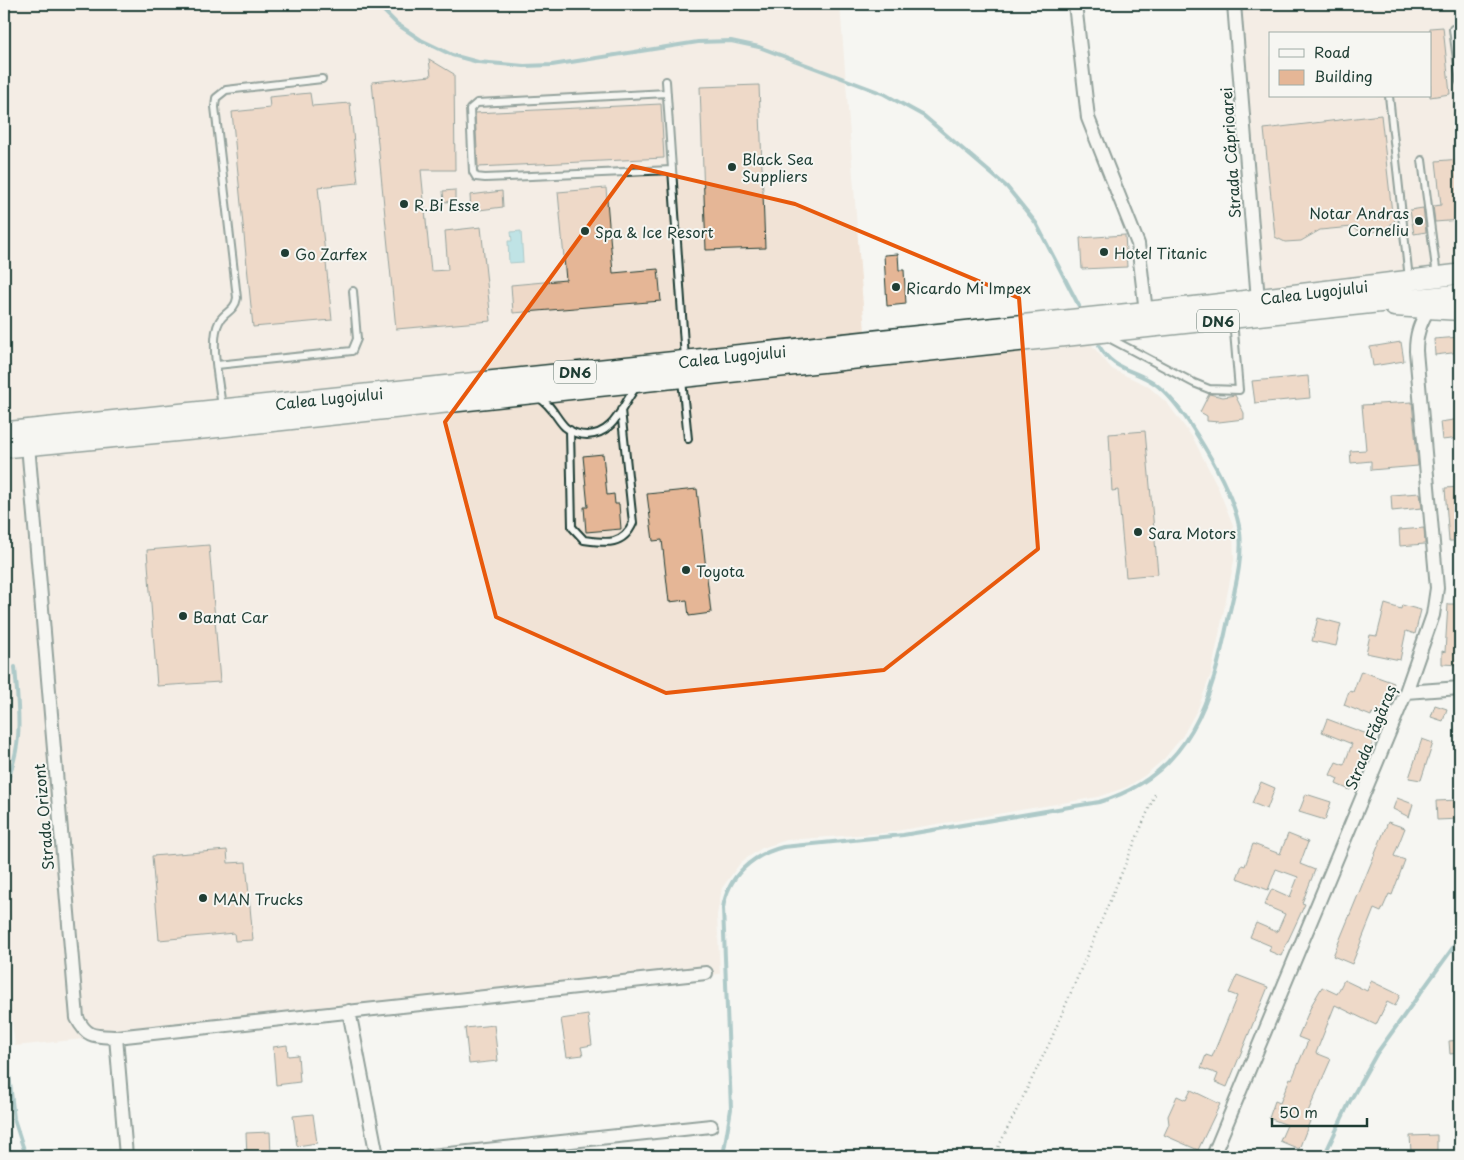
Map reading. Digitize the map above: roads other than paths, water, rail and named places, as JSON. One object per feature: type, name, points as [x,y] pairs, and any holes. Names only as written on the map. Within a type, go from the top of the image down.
[{"type":"main road","name":"Calea Lugojului","points":[[4,448],[640,383],[683,369],[1460,274]]},
{"type":"main road","name":"Calea Lugojului","points":[[4,432],[222,409],[1102,334],[1460,294]]},
{"type":"street","points":[[1075,4],[1088,118],[1138,244],[1146,312]]},
{"type":"street","name":"Strada Căprioarei","points":[[1234,4],[1258,300]]},
{"type":"street","points":[[1346,306],[1429,308],[1460,311]]},
{"type":"street","name":"Strada Făgăraș","points":[[1213,1156],[1406,692],[1433,615],[1437,597],[1437,569],[1425,474],[1416,351],[1416,335],[1421,320],[1429,308]]},
{"type":"street","name":"Strada Orizont","points":[[28,445],[77,1018],[83,1029],[93,1036],[116,1037],[706,973]]},
{"type":"street","points":[[1406,692],[1460,688]]},
{"type":"street","points":[[349,1011],[377,1156]]},
{"type":"street","points":[[116,1037],[126,1156]]},
{"type":"street","points":[[431,1156],[711,1126]]},
{"type":"lane","points":[[1453,29],[1460,82]]},
{"type":"lane","points":[[222,409],[214,340],[219,321],[235,306],[236,298],[215,106],[216,98],[226,90],[322,79]]},
{"type":"lane","points":[[666,81],[688,439]]},
{"type":"lane","points":[[667,93],[477,103],[470,109],[473,172],[476,177],[485,178],[672,170]]},
{"type":"lane","points":[[1389,98],[1409,280]]},
{"type":"lane","points":[[1422,160],[1438,277]]},
{"type":"lane","points":[[217,365],[352,351],[357,340],[353,291]]},
{"type":"lane","points":[[1102,334],[1194,383],[1209,389],[1239,390],[1233,320]]},
{"type":"lane","points":[[532,394],[548,403],[570,430],[575,433],[597,434],[608,429],[640,383]]},
{"type":"lane","points":[[570,430],[572,527],[584,540],[601,542],[618,540],[628,534],[633,522],[621,410]]},
{"type":"water","points":[[521,231],[523,262],[509,263],[508,241],[512,241],[511,232]]},
{"type":"waterway","points":[[377,4],[397,24],[421,40],[452,55],[478,62],[524,66],[552,65],[698,42],[731,41],[759,47],[884,94],[924,116],[1007,187],[1036,223],[1079,306]]},
{"type":"waterway","points":[[723,1156],[731,1109],[723,908],[730,886],[743,868],[761,855],[783,847],[903,835],[1099,802],[1130,790],[1156,773],[1176,753],[1192,730],[1205,704],[1222,646],[1238,574],[1241,542],[1238,520],[1217,470],[1193,428],[1178,407],[1154,383],[1117,365],[1099,346]]},
{"type":"waterway","points":[[4,790],[15,757],[17,743],[19,715],[15,667]]},
{"type":"waterway","points":[[1324,1156],[1350,1101],[1377,1053],[1460,938]]},
{"type":"waterway","points":[[4,1030],[14,1119],[26,1156]]},
{"type":"place","name":"Black Sea Suppliers","points":[[732,167]]},
{"type":"place","name":"R.Bi Esse","points":[[404,204]]},
{"type":"place","name":"Notar Andras Corneliu","points":[[1419,221]]},
{"type":"place","name":"Spa & Ice Resort","points":[[585,231]]},
{"type":"place","name":"Hotel Titanic","points":[[1104,252]]},
{"type":"place","name":"Go Zarfex","points":[[285,253]]},
{"type":"place","name":"Ricardo Mi Impex","points":[[896,287]]},
{"type":"place","name":"Sara Motors","points":[[1138,532]]},
{"type":"place","name":"Toyota","points":[[686,570]]},
{"type":"place","name":"Banat Car","points":[[183,616]]},
{"type":"place","name":"MAN Trucks","points":[[203,898]]}]
